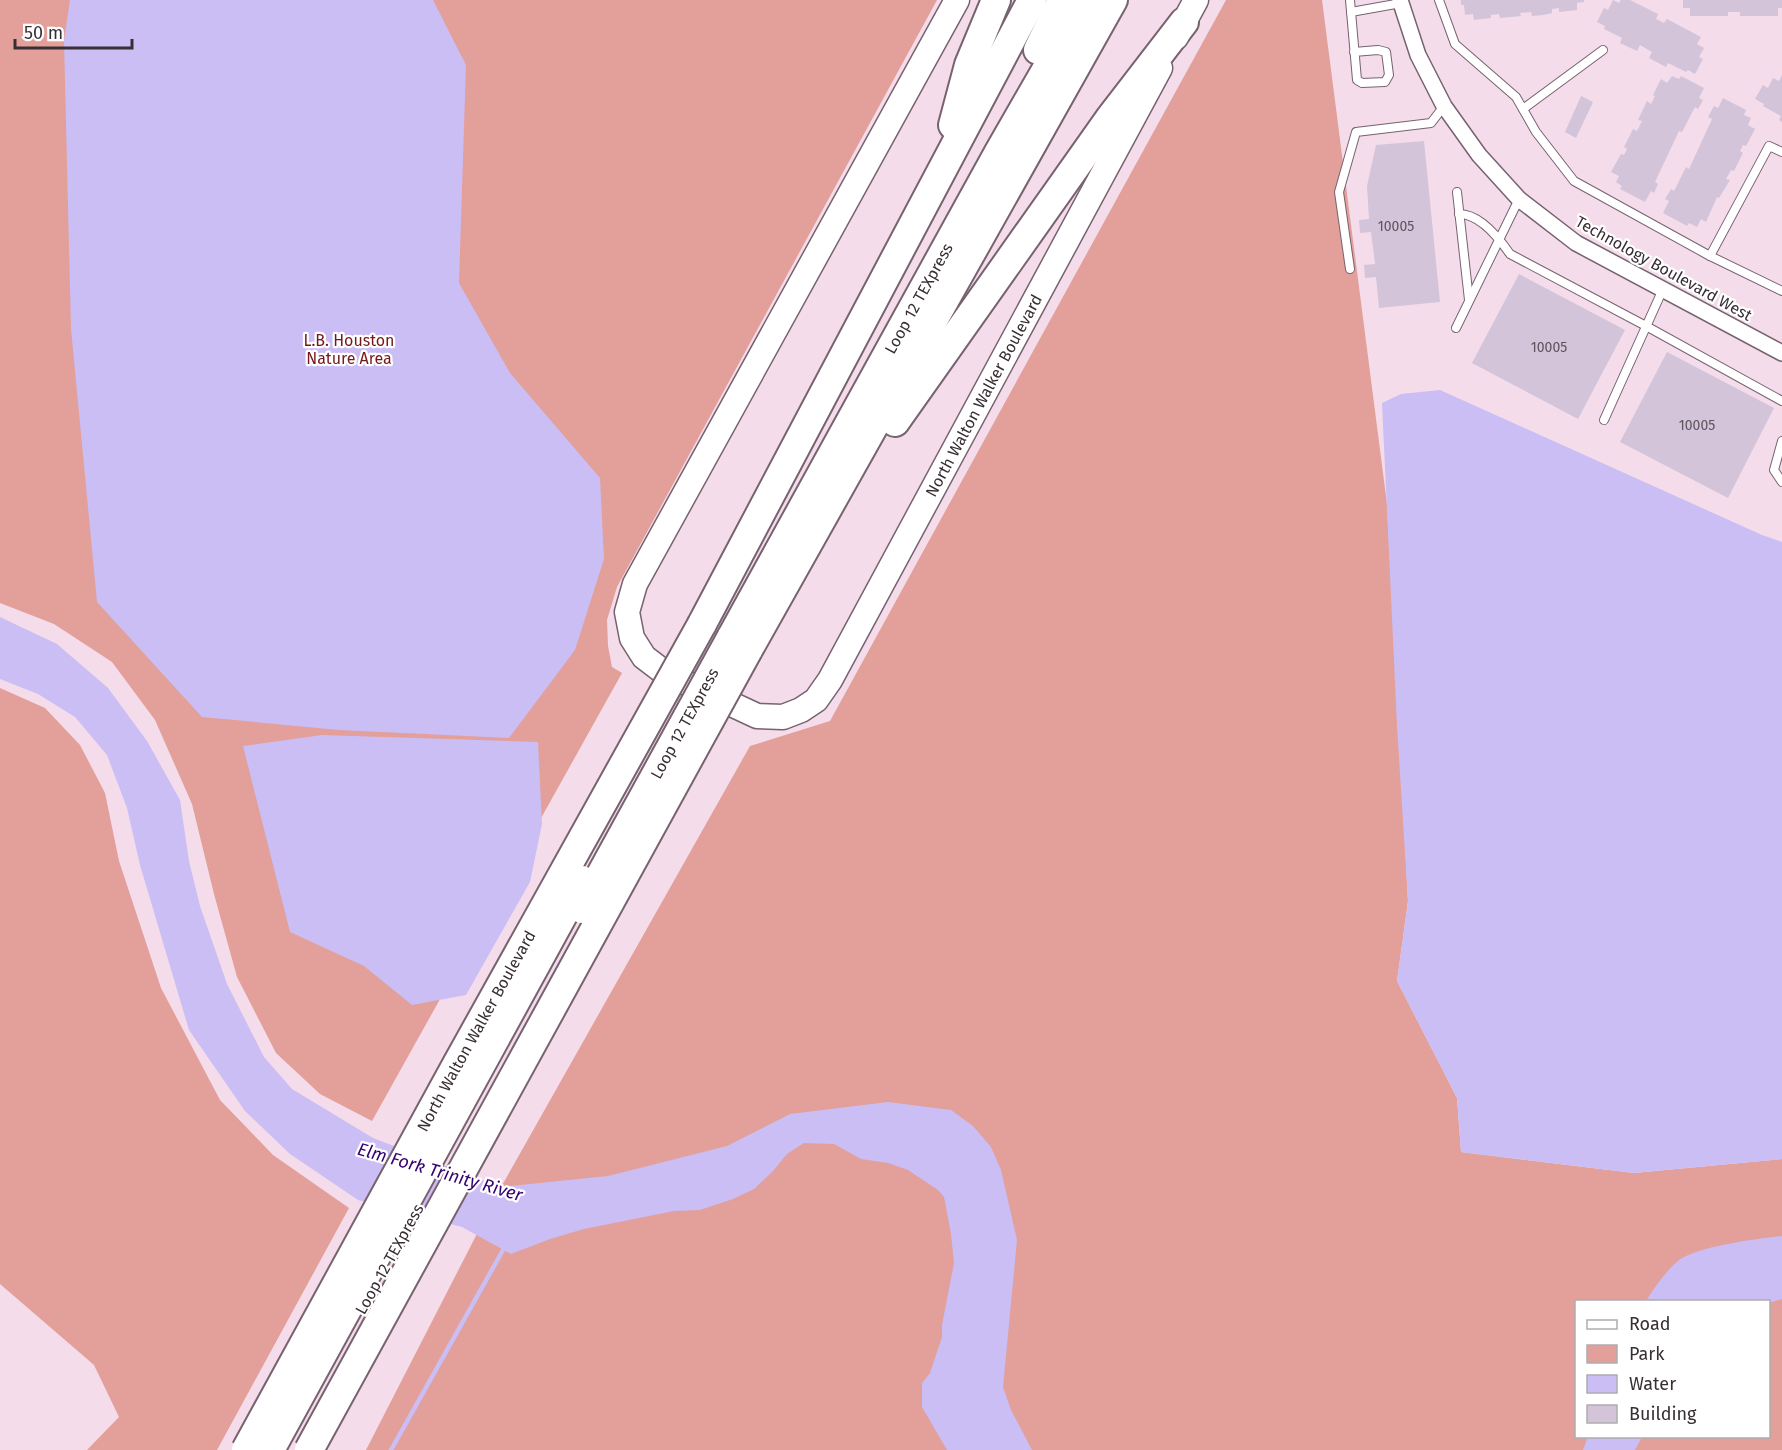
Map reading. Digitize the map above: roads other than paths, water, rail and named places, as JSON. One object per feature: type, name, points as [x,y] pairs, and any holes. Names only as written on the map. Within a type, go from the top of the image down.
[{"type":"highway","points":[[939,176],[969,65],[996,0]]},
{"type":"highway","name":"North Walton Walker Boulevard","points":[[309,1450],[725,636],[939,176],[1032,0]]},
{"type":"highway","name":"Loop 12 TEXpress","points":[[284,1450],[725,636],[993,149],[1062,0]]},
{"type":"highway","name":"Loop 12 TEXpress","points":[[993,149],[1090,0]]},
{"type":"highway","name":"North Walton Walker Boulevard","points":[[246,1450],[461,1056],[725,636],[816,531],[1113,0]]},
{"type":"highway","points":[[816,531],[1110,118],[1190,11]]},
{"type":"highway","name":"Loop 12 TEXpress","points":[[270,1450],[725,636]]},
{"type":"main road","name":"North Walton Walker Boulevard","points":[[957,0],[635,584],[627,612],[632,639],[644,657],[665,673],[757,716],[783,717],[801,711],[816,700],[830,680],[1190,11]]},
{"type":"street","name":"Technology Boulevard West","points":[[1400,1],[1418,55],[1444,105],[1479,155],[1519,199],[1576,243],[1782,353]]},
{"type":"lane","points":[[1350,0],[1354,52],[1357,80],[1362,83],[1385,82],[1389,75],[1386,52],[1378,50],[1354,52]]},
{"type":"lane","points":[[1439,0],[1455,44],[1516,97],[1536,132],[1574,181],[1710,256],[1782,291]]},
{"type":"lane","points":[[1351,12],[1400,1]]},
{"type":"lane","points":[[1522,109],[1603,50]]},
{"type":"lane","points":[[1350,269],[1339,192],[1356,132],[1431,123],[1444,105]]},
{"type":"lane","points":[[1710,256],[1769,146],[1782,152]]},
{"type":"lane","points":[[1457,192],[1469,301]]},
{"type":"lane","points":[[1456,328],[1519,199]]},
{"type":"lane","points":[[1459,214],[1468,214],[1500,239],[1510,254],[1782,401]]},
{"type":"lane","points":[[1604,420],[1663,289]]},
{"type":"lane","points":[[1782,441],[1774,470],[1782,482]]},
{"type":"water","points":[[70,0],[433,0],[466,65],[459,283],[510,373],[600,478],[604,559],[575,650],[509,738],[339,730],[202,717],[97,602],[71,329],[64,41]]},
{"type":"water","points":[[1440,390],[1782,542],[1782,1159],[1634,1173],[1461,1152],[1457,1098],[1397,981],[1408,901],[1397,726],[1382,403],[1401,394]]},
{"type":"water","name":"Elm Fork Trinity River","points":[[0,617],[57,644],[108,688],[147,741],[180,800],[189,861],[200,906],[227,984],[264,1057],[292,1089],[373,1138],[501,1187],[608,1176],[727,1146],[790,1114],[888,1102],[951,1110],[973,1126],[991,1147],[1001,1170],[1017,1240],[1003,1387],[1011,1410],[1032,1450],[947,1450],[922,1407],[922,1383],[930,1373],[942,1337],[942,1325],[954,1263],[944,1197],[938,1190],[908,1170],[888,1163],[861,1159],[834,1144],[804,1143],[787,1154],[754,1189],[733,1199],[700,1210],[674,1211],[584,1229],[511,1254],[462,1227],[358,1200],[290,1154],[245,1111],[189,1030],[140,865],[127,808],[107,755],[75,717],[38,694],[0,679]]},
{"type":"water","points":[[322,735],[538,742],[542,824],[530,882],[466,995],[412,1005],[364,966],[290,932],[243,746]]},
{"type":"water","points":[[1782,1236],[1782,1299],[1770,1303],[1770,1300],[1647,1300],[1669,1270],[1686,1256],[1727,1244]]},
{"type":"water","points":[[1587,1438],[1641,1438],[1635,1450],[1583,1450]]},
{"type":"waterway","points":[[391,1450],[507,1246]]},
{"type":"park label","name":"L.B. Houston Nature Area","points":[[349,349]]}]
